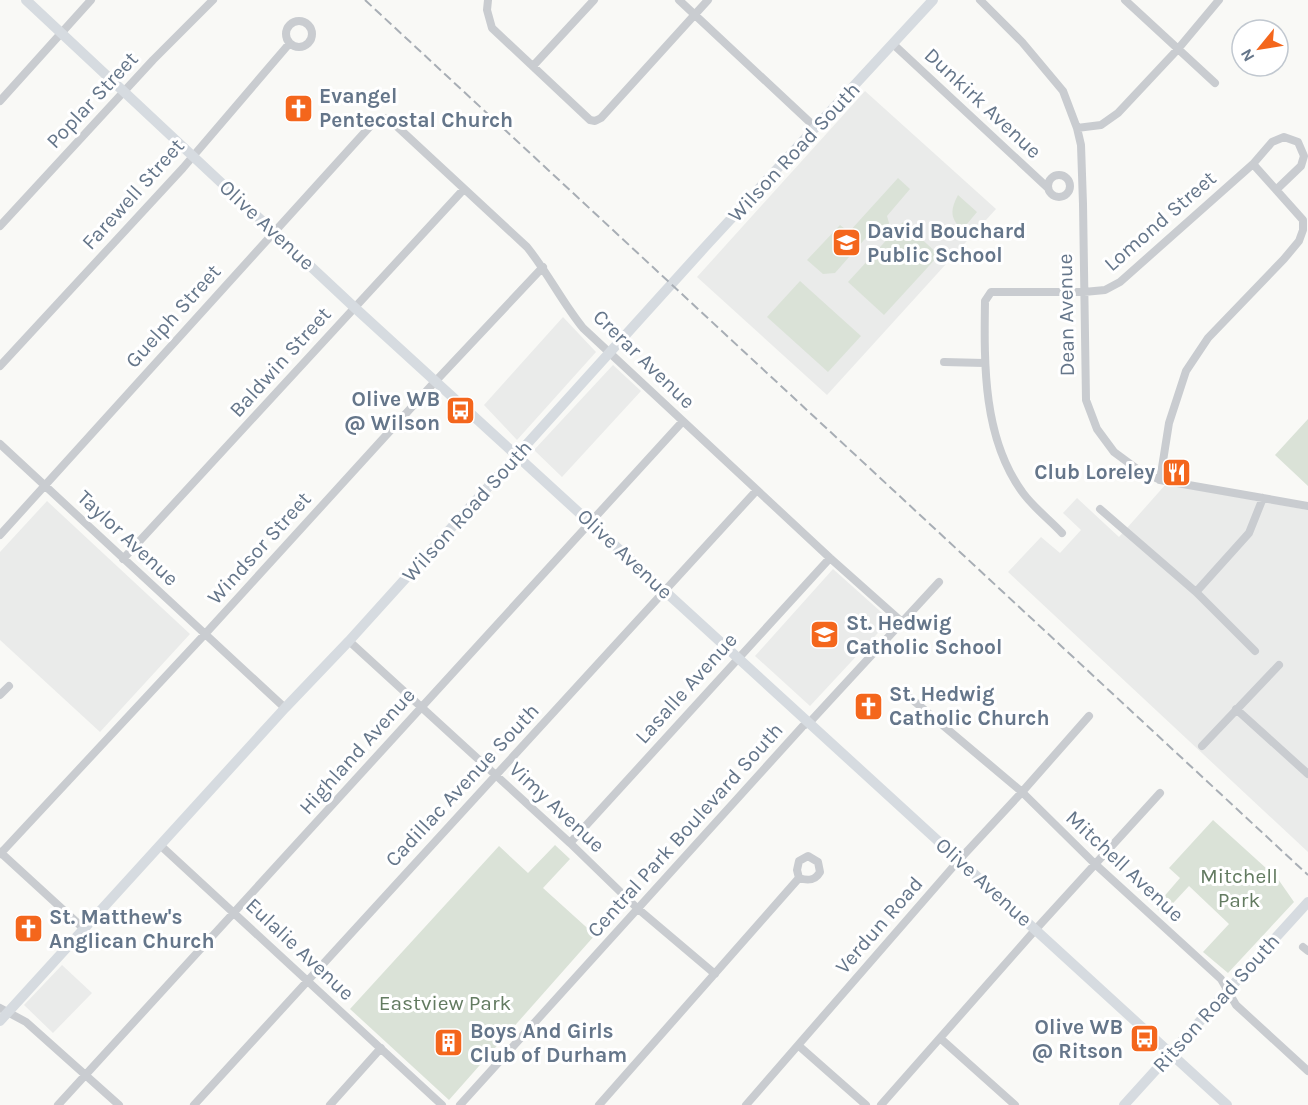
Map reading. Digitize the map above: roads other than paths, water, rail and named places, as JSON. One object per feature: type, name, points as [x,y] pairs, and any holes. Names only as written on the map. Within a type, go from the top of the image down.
[{"type":"main road","name":"Olive Avenue","points":[[26,0],[354,307],[518,454],[1227,1105]]},
{"type":"main road","name":"Wilson Road South","points":[[0,1021],[4,1010],[349,641],[933,0]]},
{"type":"main road","name":"Ritson Road South","points":[[1124,1105],[1305,905]]},
{"type":"street","points":[[0,101],[91,0]]},
{"type":"street","name":"Poplar Street","points":[[0,226],[213,0]]},
{"type":"street","points":[[488,0],[487,10],[492,28],[590,120],[595,121],[601,118],[708,0]]},
{"type":"street","points":[[533,66],[594,0]]},
{"type":"street","points":[[679,0],[816,128]]},
{"type":"street","name":"Dean Avenue","points":[[980,0],[1022,42],[1063,91],[1077,128],[1080,145],[1086,400],[1097,429],[1114,452],[1137,469],[1160,480],[1308,506]]},
{"type":"street","points":[[1125,0],[1215,83]]},
{"type":"street","points":[[1077,128],[1101,125],[1118,113],[1178,49],[1219,0]]},
{"type":"street","name":"Farewell Street","points":[[0,366],[193,156],[290,44]]},
{"type":"street","name":"Dunkirk Avenue","points":[[893,44],[1048,188]]},
{"type":"street","name":"Crerar Avenue","points":[[374,122],[384,118],[390,120],[527,247],[543,267],[572,314],[610,353],[902,622]]},
{"type":"street","name":"Guelph Street","points":[[0,535],[374,122]]},
{"type":"street","name":"Lomond Street","points":[[984,363],[985,301],[991,292],[1105,290],[1120,282],[1253,164],[1272,142],[1284,136],[1298,142],[1304,156],[1301,166],[1277,189]]},
{"type":"street","points":[[1160,480],[1169,423],[1186,370],[1208,338],[1284,259],[1299,241],[1303,231],[1303,220],[1253,164]]},
{"type":"street","name":"Baldwin Street","points":[[123,559],[464,189]]},
{"type":"street","name":"Windsor Street","points":[[0,853],[543,267]]},
{"type":"street","points":[[944,362],[984,363],[994,429],[1005,462],[1023,494],[1062,533]]},
{"type":"street","name":"Highland Avenue","points":[[58,1105],[682,421]]},
{"type":"street","name":"Taylor Avenue","points":[[0,444],[285,708]]},
{"type":"street","name":"Cadillac Avenue South","points":[[194,1105],[757,490]]},
{"type":"street","points":[[1196,592],[1249,533],[1263,498]]},
{"type":"street","points":[[1100,509],[1196,592],[1255,651]]},
{"type":"street","name":"Lasalle Avenue","points":[[570,843],[830,558]]},
{"type":"street","name":"Central Park Boulevard South","points":[[460,1105],[803,726],[809,723],[939,582]]},
{"type":"street","name":"Vimy Avenue","points":[[349,641],[570,843],[637,908],[715,974]]},
{"type":"street","points":[[1202,746],[1279,665]]},
{"type":"street","points":[[0,695],[9,686]]},
{"type":"street","name":"Mitchell Avenue","points":[[908,696],[1022,792],[1095,864],[1221,979],[1236,1005],[1308,1071]]},
{"type":"street","points":[[1236,709],[1308,774]]},
{"type":"street","name":"Verdun Road","points":[[746,1105],[959,860],[1089,716]]},
{"type":"street","points":[[881,1105],[1160,793]]},
{"type":"street","name":"Eulalie Avenue","points":[[160,845],[442,1105]]},
{"type":"street","points":[[0,853],[82,928]]},
{"type":"street","points":[[599,1105],[799,878]]},
{"type":"street","points":[[4,1010],[26,1022],[119,1105]]},
{"type":"street","points":[[940,1038],[1015,1105]]},
{"type":"street","points":[[799,1046],[866,1105]]},
{"type":"street","points":[[330,1105],[381,1048]]},
{"type":"railway","points":[[365,0],[1308,875]]},
{"type":"place","name":"Evangel Pentecostal Church","points":[[298,108]]},
{"type":"place","name":"David Bouchard Public School","points":[[846,243]]},
{"type":"place","name":"Olive WB @ Wilson","points":[[461,411]]},
{"type":"place","name":"Club Loreley","points":[[1176,472]]},
{"type":"place","name":"St. Hedwig Catholic School","points":[[825,635]]},
{"type":"place","name":"St. Hedwig Catholic Church","points":[[868,706]]},
{"type":"place","name":"St. Matthew's Anglican Church","points":[[28,929]]},
{"type":"place","name":"Olive WB @ Ritson","points":[[1144,1039]]},
{"type":"place","name":"Boys And Girls Club of Durham","points":[[449,1043]]},
{"type":"park label","name":"Mitchell Park","points":[[1239,888]]},
{"type":"park label","name":"Eastview Park","points":[[445,1003]]}]
